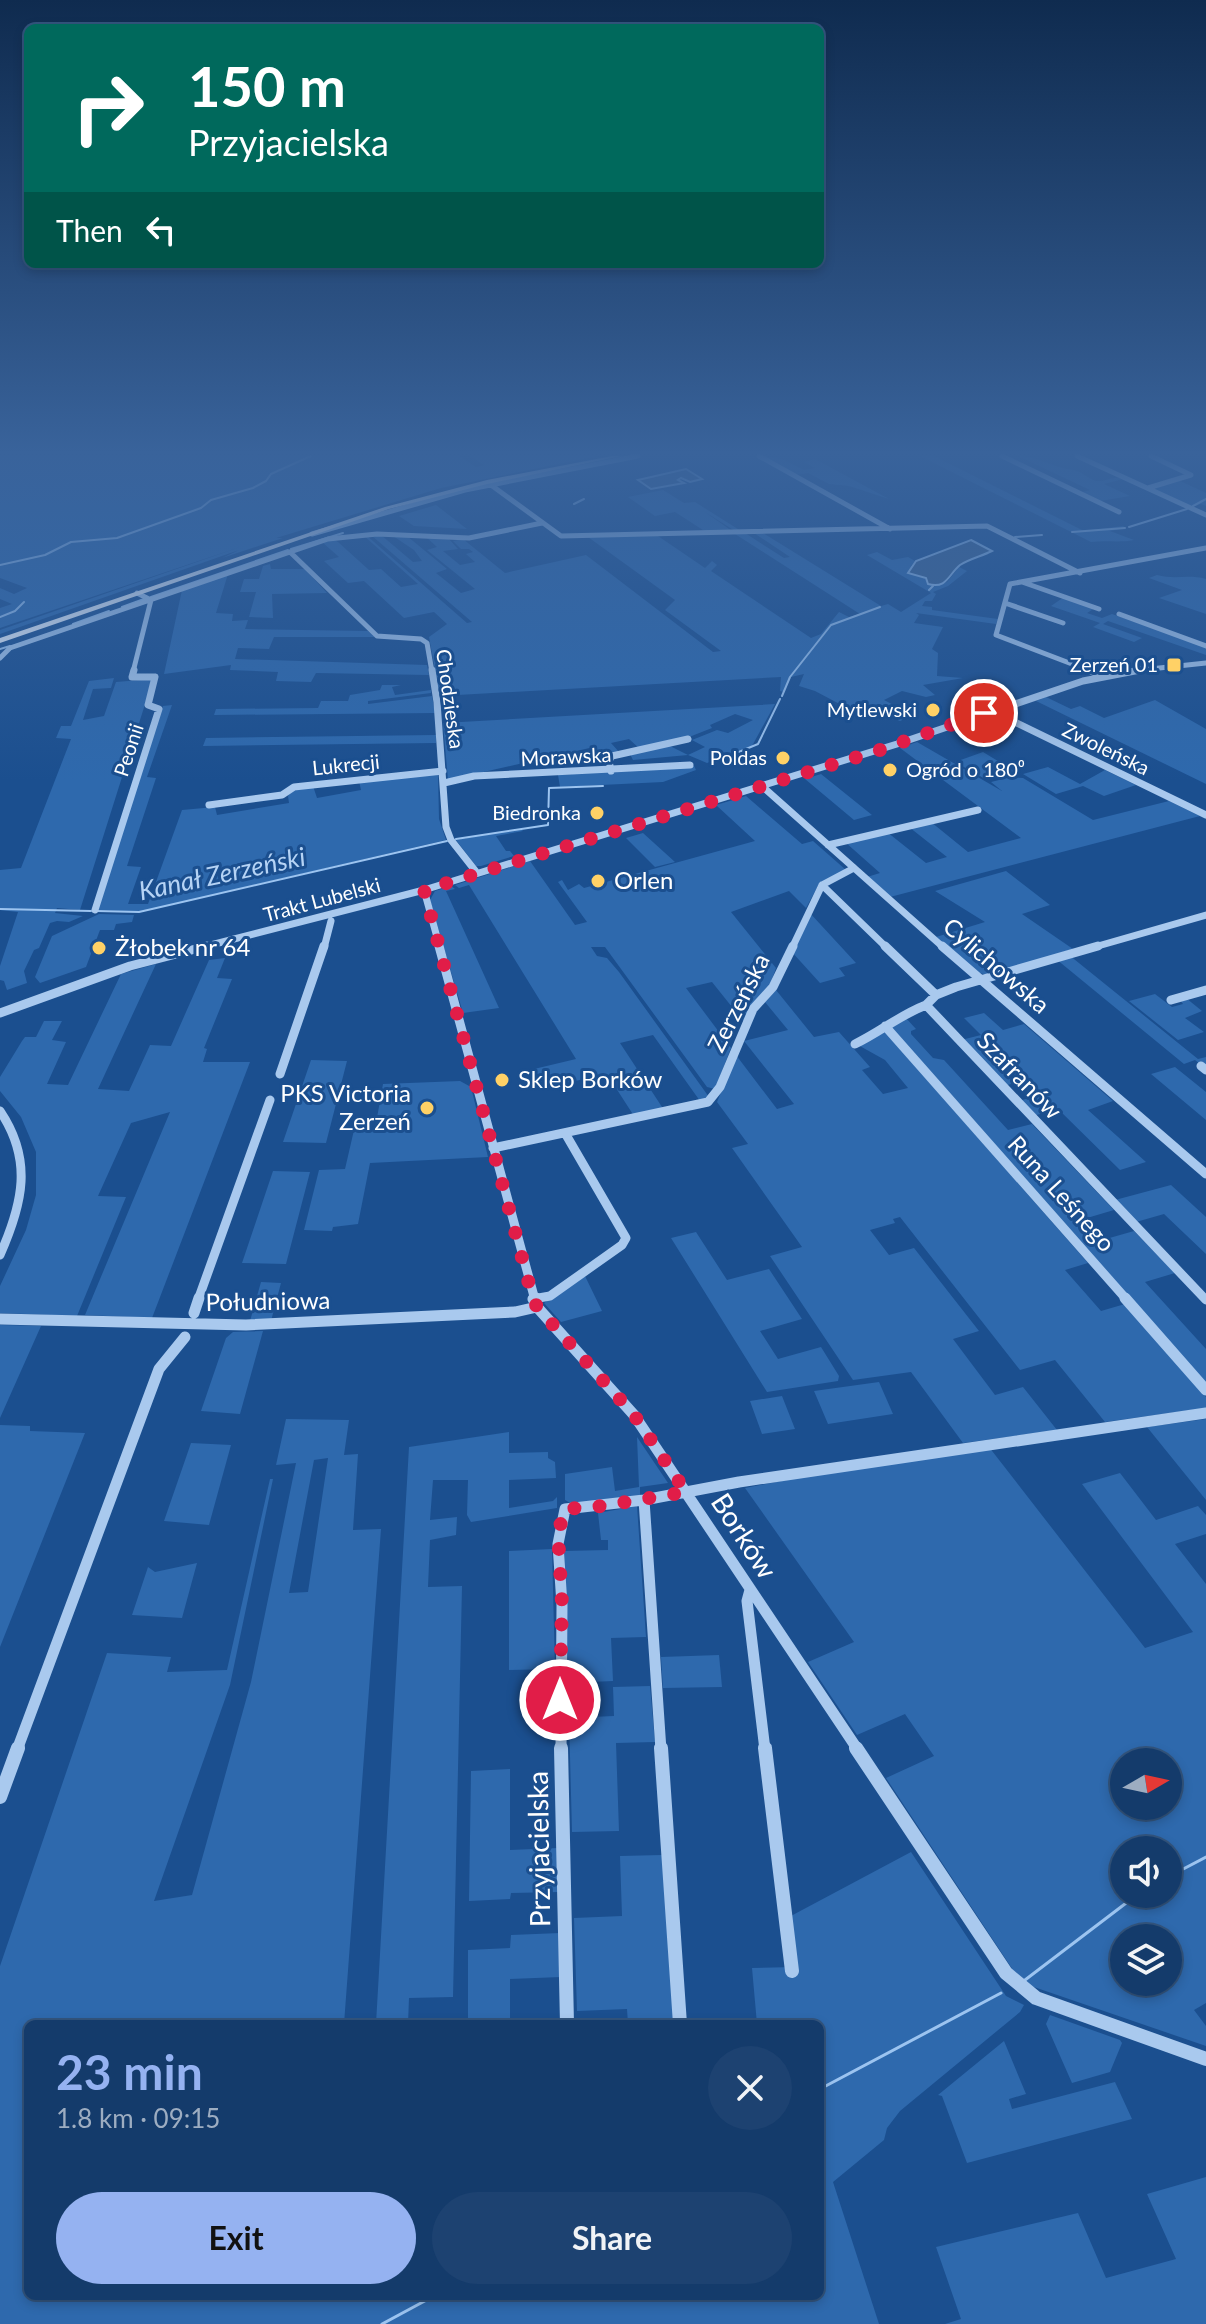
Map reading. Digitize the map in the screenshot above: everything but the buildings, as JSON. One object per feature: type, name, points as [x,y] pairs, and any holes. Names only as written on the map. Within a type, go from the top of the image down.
[{"type":"main road","points":[[0,638],[215,564]]},
{"type":"main road","points":[[0,638],[221,564]]},
{"type":"street","points":[[0,658],[6,650],[254,564]]},
{"type":"street","name":"Chodzieska","points":[[303,564],[377,636],[421,639],[427,643],[437,702],[448,834],[477,873]]},
{"type":"street","points":[[1063,564],[1080,573]]},
{"type":"street","points":[[1102,676],[996,635],[1008,586],[1019,581],[1123,564]]},
{"type":"street","points":[[1019,581],[1099,609]]},
{"type":"street","points":[[137,593],[151,600]]},
{"type":"street","name":"Peonii","points":[[95,910],[159,709],[147,704],[155,677],[132,677],[151,600]]},
{"type":"street","points":[[1005,603],[1063,623]]},
{"type":"street","points":[[1119,614],[1206,646]]},
{"type":"street","name":"Trakt Lubelski","points":[[0,1013],[130,966],[424,890],[762,786],[1102,676],[1206,663]]},
{"type":"street","name":"Zwoleńska","points":[[992,711],[1206,815]]},
{"type":"street","points":[[611,771],[609,761],[612,756],[688,739]]},
{"type":"street","name":"Morawska","points":[[444,783],[474,776],[690,765]]},
{"type":"street","name":"Lukrecji","points":[[209,805],[284,795],[293,787],[443,771]]},
{"type":"street","name":"Cylichowska","points":[[762,786],[980,980],[1206,1174]]},
{"type":"street","points":[[828,845],[978,810]]},
{"type":"street","points":[[854,868],[822,885],[936,995]]},
{"type":"street","name":"Zerzeńska","points":[[493,1148],[694,1108],[715,1096],[753,1009],[773,987],[822,885]]},
{"type":"street","name":"Borków","points":[[424,890],[535,1303],[634,1415],[1006,1973],[1031,1996],[1206,2059]]},
{"type":"street","points":[[855,1044],[876,1034],[900,1015],[926,1005],[936,995],[1206,915]]},
{"type":"street","points":[[280,1074],[331,921]]},
{"type":"street","points":[[1171,1000],[1206,990]]},
{"type":"street","name":"Szafranów","points":[[926,1005],[1206,1300]]},
{"type":"street","name":"Runa Leśnego","points":[[885,1026],[1206,1390]]},
{"type":"street","points":[[194,1313],[270,1100]]},
{"type":"street","points":[[0,1111],[19,1147],[22,1182],[15,1220],[0,1255]]},
{"type":"street","name":"Południowa","points":[[0,1319],[246,1325],[515,1312],[550,1296],[622,1245],[626,1238],[565,1133]]},
{"type":"street","points":[[0,1797],[159,1369],[185,1337]]},
{"type":"street","name":"Przyjacielska","points":[[567,2020],[558,1533],[565,1509],[644,1500],[1206,1413]]},
{"type":"street","points":[[644,1500],[680,2020]]},
{"type":"street","points":[[750,1590],[747,1601],[792,1971]]},
{"type":"shaded area","points":[[0,564],[188,564],[0,628],[0,608],[12,604],[0,599],[0,588],[14,594],[27,588],[0,578]]},
{"type":"shaded area","points":[[190,564],[198,564],[0,634],[0,630]]},
{"type":"shaded area","points":[[270,564],[271,569],[305,569],[327,593],[272,594],[273,618],[249,617],[256,592],[240,592],[244,579],[259,579],[263,566]]},
{"type":"shaded area","points":[[328,564],[363,564],[369,570],[381,569],[401,587],[418,584],[396,564],[400,564],[467,623],[472,622],[405,564],[441,564],[447,569],[436,573],[461,593],[475,589],[445,564],[494,564],[505,573],[543,564],[598,564],[713,652],[721,651],[665,610],[675,600],[626,564],[700,564],[705,568],[716,564],[711,571],[811,638],[821,634],[839,612],[849,617],[860,614],[783,564],[814,564],[881,606],[888,604],[901,612],[931,593],[883,564],[912,564],[933,586],[947,582],[959,567],[967,571],[948,586],[933,592],[936,594],[932,601],[925,601],[922,606],[998,619],[996,624],[916,613],[919,615],[914,623],[943,627],[932,649],[938,653],[937,676],[963,678],[923,685],[935,695],[926,697],[902,691],[884,700],[913,715],[900,721],[875,711],[868,719],[799,686],[804,674],[791,677],[784,692],[780,691],[781,677],[440,696],[429,637],[447,624],[434,612],[404,618],[364,581],[348,583]]},
{"type":"shaded area","points":[[914,564],[961,564],[939,585],[928,584],[926,578],[908,573]]},
{"type":"shaded area","points":[[228,574],[216,613],[233,614],[232,621],[248,620],[245,629],[368,631],[375,637],[274,637],[269,649],[238,648],[235,659],[427,665],[429,675],[316,673],[311,682],[276,681],[278,672],[230,670],[231,665],[164,674],[182,590]]},
{"type":"shaded area","points":[[1157,575],[1206,579],[1206,614],[1159,598],[1182,590],[1149,578]]},
{"type":"shaded area","points":[[1064,597],[1095,608],[1087,613],[1102,618],[1112,614],[1206,647],[1206,655],[1108,621],[1103,624],[1142,638],[1134,642],[1093,627],[1100,623],[1051,606]]},
{"type":"shaded area","points":[[114,678],[111,688],[93,689],[83,720],[104,716],[116,682],[153,679],[80,910],[57,908],[55,913],[83,916],[69,922],[50,923],[24,971],[27,983],[7,990],[4,981],[0,980],[0,966],[18,912],[0,910],[0,870],[21,868],[71,739],[56,738],[61,726],[71,726],[89,681]]},
{"type":"shaded area","points":[[382,685],[401,685],[392,687],[395,695],[431,690],[431,693],[368,701],[368,704],[432,696],[435,713],[214,715],[216,709],[318,708],[321,701],[348,701],[350,695],[380,690]]},
{"type":"shaded area","points":[[1046,697],[1071,709],[1080,706],[1104,718],[1155,700],[1206,729],[1206,784],[1036,701]]},
{"type":"shaded area","points":[[775,704],[752,746],[707,763],[688,755],[705,747],[692,740],[717,730],[728,733],[753,720],[735,714],[710,725],[712,728],[684,739],[640,749],[629,739],[611,743],[620,753],[606,758],[594,747],[448,780],[443,723]]},
{"type":"shaded area","points":[[172,705],[147,777],[156,778],[127,866],[141,867],[128,904],[148,904],[182,810],[215,807],[217,815],[289,803],[288,796],[293,788],[313,786],[317,798],[361,790],[359,781],[438,773],[439,819],[446,840],[139,912],[97,910],[163,706]]},
{"type":"shaded area","points":[[436,735],[436,743],[203,746],[206,738]]},
{"type":"shaded area","points":[[917,742],[1002,791],[991,782],[1011,777],[1023,778],[1093,820],[1169,801],[1200,816],[890,897],[867,877],[880,873],[845,842],[887,832],[926,863],[947,857],[909,827],[931,822],[968,852],[1021,838],[900,748]]},
{"type":"shaded area","points":[[670,746],[688,755],[633,760],[630,754]]},
{"type":"shaded area","points":[[983,752],[1016,773],[987,780],[955,762]]},
{"type":"shaded area","points":[[694,766],[696,770],[663,782],[560,787],[558,775]]},
{"type":"shaded area","points":[[1048,767],[1080,784],[1105,770],[1136,785],[1104,796],[1083,786],[1056,794],[1023,774]]},
{"type":"shaded area","points":[[821,774],[872,815],[854,820],[805,779]]},
{"type":"shaded area","points":[[746,796],[802,844],[813,841],[846,870],[818,886],[806,908],[789,891],[731,912],[776,968],[770,985],[744,1022],[712,982],[686,988],[731,1048],[715,1089],[707,1087],[605,947],[591,947],[597,956],[607,958],[619,972],[709,1097],[700,1101],[653,1035],[620,1043],[664,1110],[634,1116],[614,1085],[602,1075],[544,1088],[534,1069],[576,1059],[469,885],[459,888],[455,885],[530,861],[575,925],[587,922],[558,882],[562,880],[568,890],[579,884],[584,888],[755,841],[716,805]]},
{"type":"shaded area","points":[[523,831],[496,836],[506,851],[514,856],[481,866],[476,866],[456,840]]},
{"type":"shaded area","points":[[643,833],[675,862],[655,867],[626,838]]},
{"type":"shaded area","points":[[1006,871],[1050,905],[1022,914],[1073,949],[987,975],[976,972],[936,937],[985,922],[935,891]]},
{"type":"shaded area","points":[[451,886],[455,889],[446,891],[499,1008],[463,1013],[430,900],[435,891]]},
{"type":"shaded area","points":[[809,912],[856,963],[839,968],[845,976],[820,983],[791,951]]},
{"type":"shaded area","points":[[99,914],[134,915],[132,922],[116,924],[114,930],[100,930],[86,967],[40,983],[35,977],[52,936]]},
{"type":"shaded area","points":[[1069,955],[1198,1059],[1206,1057],[1206,1069],[1195,1060],[1184,1064],[1056,959]]},
{"type":"shaded area","points":[[225,958],[217,978],[232,979],[204,1048],[207,1049],[203,1062],[250,1062],[152,1318],[85,1315],[170,1112],[131,1123],[98,1196],[126,1197],[77,1316],[0,1313],[0,1286],[26,1230],[36,1195],[36,1152],[21,1117],[0,1091],[0,1077],[22,1041],[25,1037],[36,1037],[44,1021],[62,1021],[52,1040],[66,1042],[47,1084],[68,1085],[121,974],[156,964],[98,1089],[129,1091],[150,1045],[171,1046],[209,960]]},
{"type":"shaded area","points":[[776,990],[814,1037],[839,1032],[870,1067],[862,1070],[883,1094],[908,1088],[885,1060],[858,1045],[885,1032],[1088,1263],[1065,1270],[1101,1311],[1125,1304],[1206,1397],[1206,1408],[1105,1422],[1055,1360],[1020,1370],[900,1217],[893,1219],[895,1223],[870,1230],[889,1255],[914,1248],[979,1331],[953,1339],[995,1395],[1023,1387],[1057,1430],[963,1443],[911,1372],[853,1380],[770,1256],[802,1247],[732,1148],[748,1144],[717,1102],[736,1055],[777,1109],[794,1104],[744,1041],[788,1030],[765,1002]]},
{"type":"shaded area","points":[[1155,994],[1172,1007],[1183,1004],[1180,1000],[1186,998],[1202,1011],[1185,1018],[1204,1032],[1178,1040],[1129,1001]]},
{"type":"shaded area","points":[[984,1013],[1003,1030],[1024,1024],[1113,1101],[1088,1110],[1146,1162],[1120,1170],[1058,1109],[1033,1116],[1019,1101],[1042,1094],[1028,1079],[1004,1086],[961,1040],[981,1035],[964,1018]]},
{"type":"shaded area","points":[[905,1017],[916,1029],[911,1034],[933,1058],[944,1060],[1008,1130],[1032,1124],[1114,1210],[1087,1218],[1106,1239],[1134,1231],[1175,1273],[1145,1282],[1206,1349],[1206,1384],[890,1027]]},
{"type":"shaded area","points":[[311,1060],[347,1061],[326,1143],[283,1142]]},
{"type":"shaded area","points":[[1175,1067],[1206,1092],[1206,1120],[1151,1074]]},
{"type":"shaded area","name":"PKS Victoria Zerzeń","points":[[460,1081],[471,1087],[488,1157],[370,1163],[358,1224],[333,1227],[332,1231],[304,1230],[319,1170],[345,1169],[354,1130],[375,1129],[383,1084]]},
{"type":"shaded area","points":[[273,1171],[310,1172],[286,1264],[242,1263]]},
{"type":"shaded area","points":[[1171,1185],[1206,1217],[1206,1254],[1164,1214],[1136,1222],[1115,1200]]},
{"type":"shaded area","points":[[696,1232],[727,1280],[769,1269],[802,1319],[760,1331],[778,1359],[821,1347],[839,1376],[838,1381],[767,1392],[671,1238]]},
{"type":"shaded area","points":[[585,1276],[602,1311],[561,1322],[544,1303]]},
{"type":"shaded area","points":[[261,1282],[281,1283],[271,1321],[250,1321]]},
{"type":"shaded area","points":[[0,1325],[41,1326],[0,1418]]},
{"type":"shaded area","points":[[263,1331],[240,1414],[201,1411],[226,1338],[233,1332]]},
{"type":"shaded area","points":[[879,1382],[893,1414],[828,1424],[814,1391]]},
{"type":"shaded area","points":[[782,1396],[795,1429],[762,1434],[750,1401]]},
{"type":"shaded area","points":[[286,1419],[349,1420],[344,1455],[358,1454],[353,1530],[381,1529],[344,2020],[24,2020],[24,2300],[824,2300],[824,2020],[757,2020],[752,1968],[795,1967],[789,1917],[911,1852],[1006,1996],[1024,2005],[1020,2012],[900,2111],[887,2128],[884,2140],[833,2182],[879,2324],[0,2324],[0,1966],[107,1653],[171,1657],[167,1672],[227,1670],[270,1479],[273,1479],[230,1685],[154,1901],[192,1895],[251,1682],[296,1463],[276,1465]],"holes":[[[328,1458],[308,1592],[289,1593],[314,1460]]]},
{"type":"shaded area","points":[[1206,1419],[1206,1500],[1147,1427]]},
{"type":"shaded area","points":[[0,1425],[30,1426],[30,1431],[85,1433],[0,1647]]},
{"type":"shaded area","points":[[509,1432],[509,1453],[548,1452],[548,1458],[555,1462],[556,1478],[509,1480],[509,1508],[553,1501],[557,1497],[557,1508],[471,1522],[467,1515],[468,1480],[433,1480],[430,1520],[457,1517],[456,1535],[430,1540],[428,1587],[462,1586],[453,1997],[409,1998],[408,2020],[376,2020],[409,1447]]},
{"type":"shaded area","points":[[637,1437],[668,1483],[640,1487],[640,1496],[572,1504],[565,1500],[565,1474],[612,1467],[615,1491],[639,1487]]},
{"type":"shaded area","points":[[191,1443],[231,1445],[209,1525],[164,1521]]},
{"type":"shaded area","points":[[989,1447],[1145,1648],[1193,1632],[1082,1484],[1120,1473],[1156,1520],[1198,1506],[1206,1515],[1206,1534],[1175,1544],[1206,1584],[1206,2003],[1194,2010],[1206,2026],[1206,2046],[1031,1986],[1013,1970],[886,1778],[934,1756],[905,1714],[857,1735],[808,1662],[854,1642],[745,1488],[869,1464]]},
{"type":"shaded area","points":[[637,1506],[646,1637],[611,1638],[613,1681],[568,1683],[564,1551],[608,1550],[608,1540],[601,1540],[598,1513]]},
{"type":"shaded area","points":[[552,1549],[555,1669],[509,1670],[509,1551]]},
{"type":"shaded area","points":[[197,1563],[182,1618],[132,1615],[148,1567],[155,1572]]},
{"type":"shaded area","points":[[719,1655],[722,1687],[663,1688],[661,1657]]},
{"type":"shaded area","points":[[650,1686],[655,1742],[616,1743],[619,1831],[572,1832],[569,1718],[614,1716],[613,1687]]},
{"type":"shaded area","points":[[510,1769],[510,1850],[558,1848],[559,1892],[511,1893],[510,1899],[469,1901],[471,1771]]},
{"type":"shaded area","points":[[662,1855],[674,2020],[628,2020],[627,2009],[577,2011],[574,1918],[622,1916],[620,1856]]},
{"type":"shaded area","points":[[560,1933],[561,1977],[510,1979],[510,2020],[468,2020],[468,1950],[510,1948],[511,1935]]},
{"type":"shaded area","points":[[1050,2015],[1120,2040],[1122,2043],[1110,2072],[1072,2083],[1046,2024]]},
{"type":"shaded area","points":[[1004,2041],[1026,2094],[1009,2099],[1012,2109],[1115,2082],[1132,2119],[967,2163],[942,2096],[938,2095]]},
{"type":"shaded area","points":[[1206,2177],[1206,2324],[945,2324],[961,2319],[936,2247],[1078,2213],[1106,2278],[1176,2259],[1147,2194]]},
{"type":"waterway","points":[[151,597],[246,564]]},
{"type":"waterway","name":"Kanał Zerzeński","points":[[929,590],[933,586]]},
{"type":"waterway","points":[[122,607],[144,599]]},
{"type":"waterway","points":[[0,617],[15,611],[24,602]]},
{"type":"waterway","name":"Kanał Zerzeński","points":[[782,696],[790,677],[831,625],[880,607]]},
{"type":"waterway","points":[[73,624],[109,611]]},
{"type":"waterway","points":[[0,649],[10,646]]},
{"type":"waterway","name":"Kanał Zerzeński","points":[[710,764],[758,744],[780,699]]},
{"type":"waterway","name":"Kanał Zerzeński","points":[[456,839],[548,825],[549,788],[603,786]]},
{"type":"waterway","name":"Kanał Zerzeński","points":[[97,911],[139,912],[447,841]]},
{"type":"waterway","name":"Kanał Zerzeński","points":[[0,909],[91,911]]},
{"type":"waterway","points":[[1182,1870],[1206,1857]]},
{"type":"waterway","points":[[1025,1980],[1120,1908]]},
{"type":"waterway","points":[[824,2087],[1001,1993]]},
{"type":"waterway","points":[[382,2324],[427,2300]]},
{"type":"place","name":"Zerzeń 01","points":[[1174,665]]},
{"type":"place","name":"Mytlewski","points":[[933,710]]},
{"type":"place","name":"Poldas","points":[[783,758]]},
{"type":"place","name":"Ogród o 180⁰","points":[[890,770]]},
{"type":"place","name":"Biedronka","points":[[597,813]]},
{"type":"place","name":"Orlen","points":[[598,881]]},
{"type":"place","name":"Żłobek nr 64","points":[[99,948]]},
{"type":"place","name":"Sklep Borków","points":[[502,1080]]},
{"type":"place","name":"PKS Victoria Zerzeń","points":[[427,1108]]},
{"type":"route","points":[[560,1700],[562,1603],[558,1533],[565,1509],[686,1492],[634,1415],[533,1299],[424,890],[880,750],[984,713]]}]
